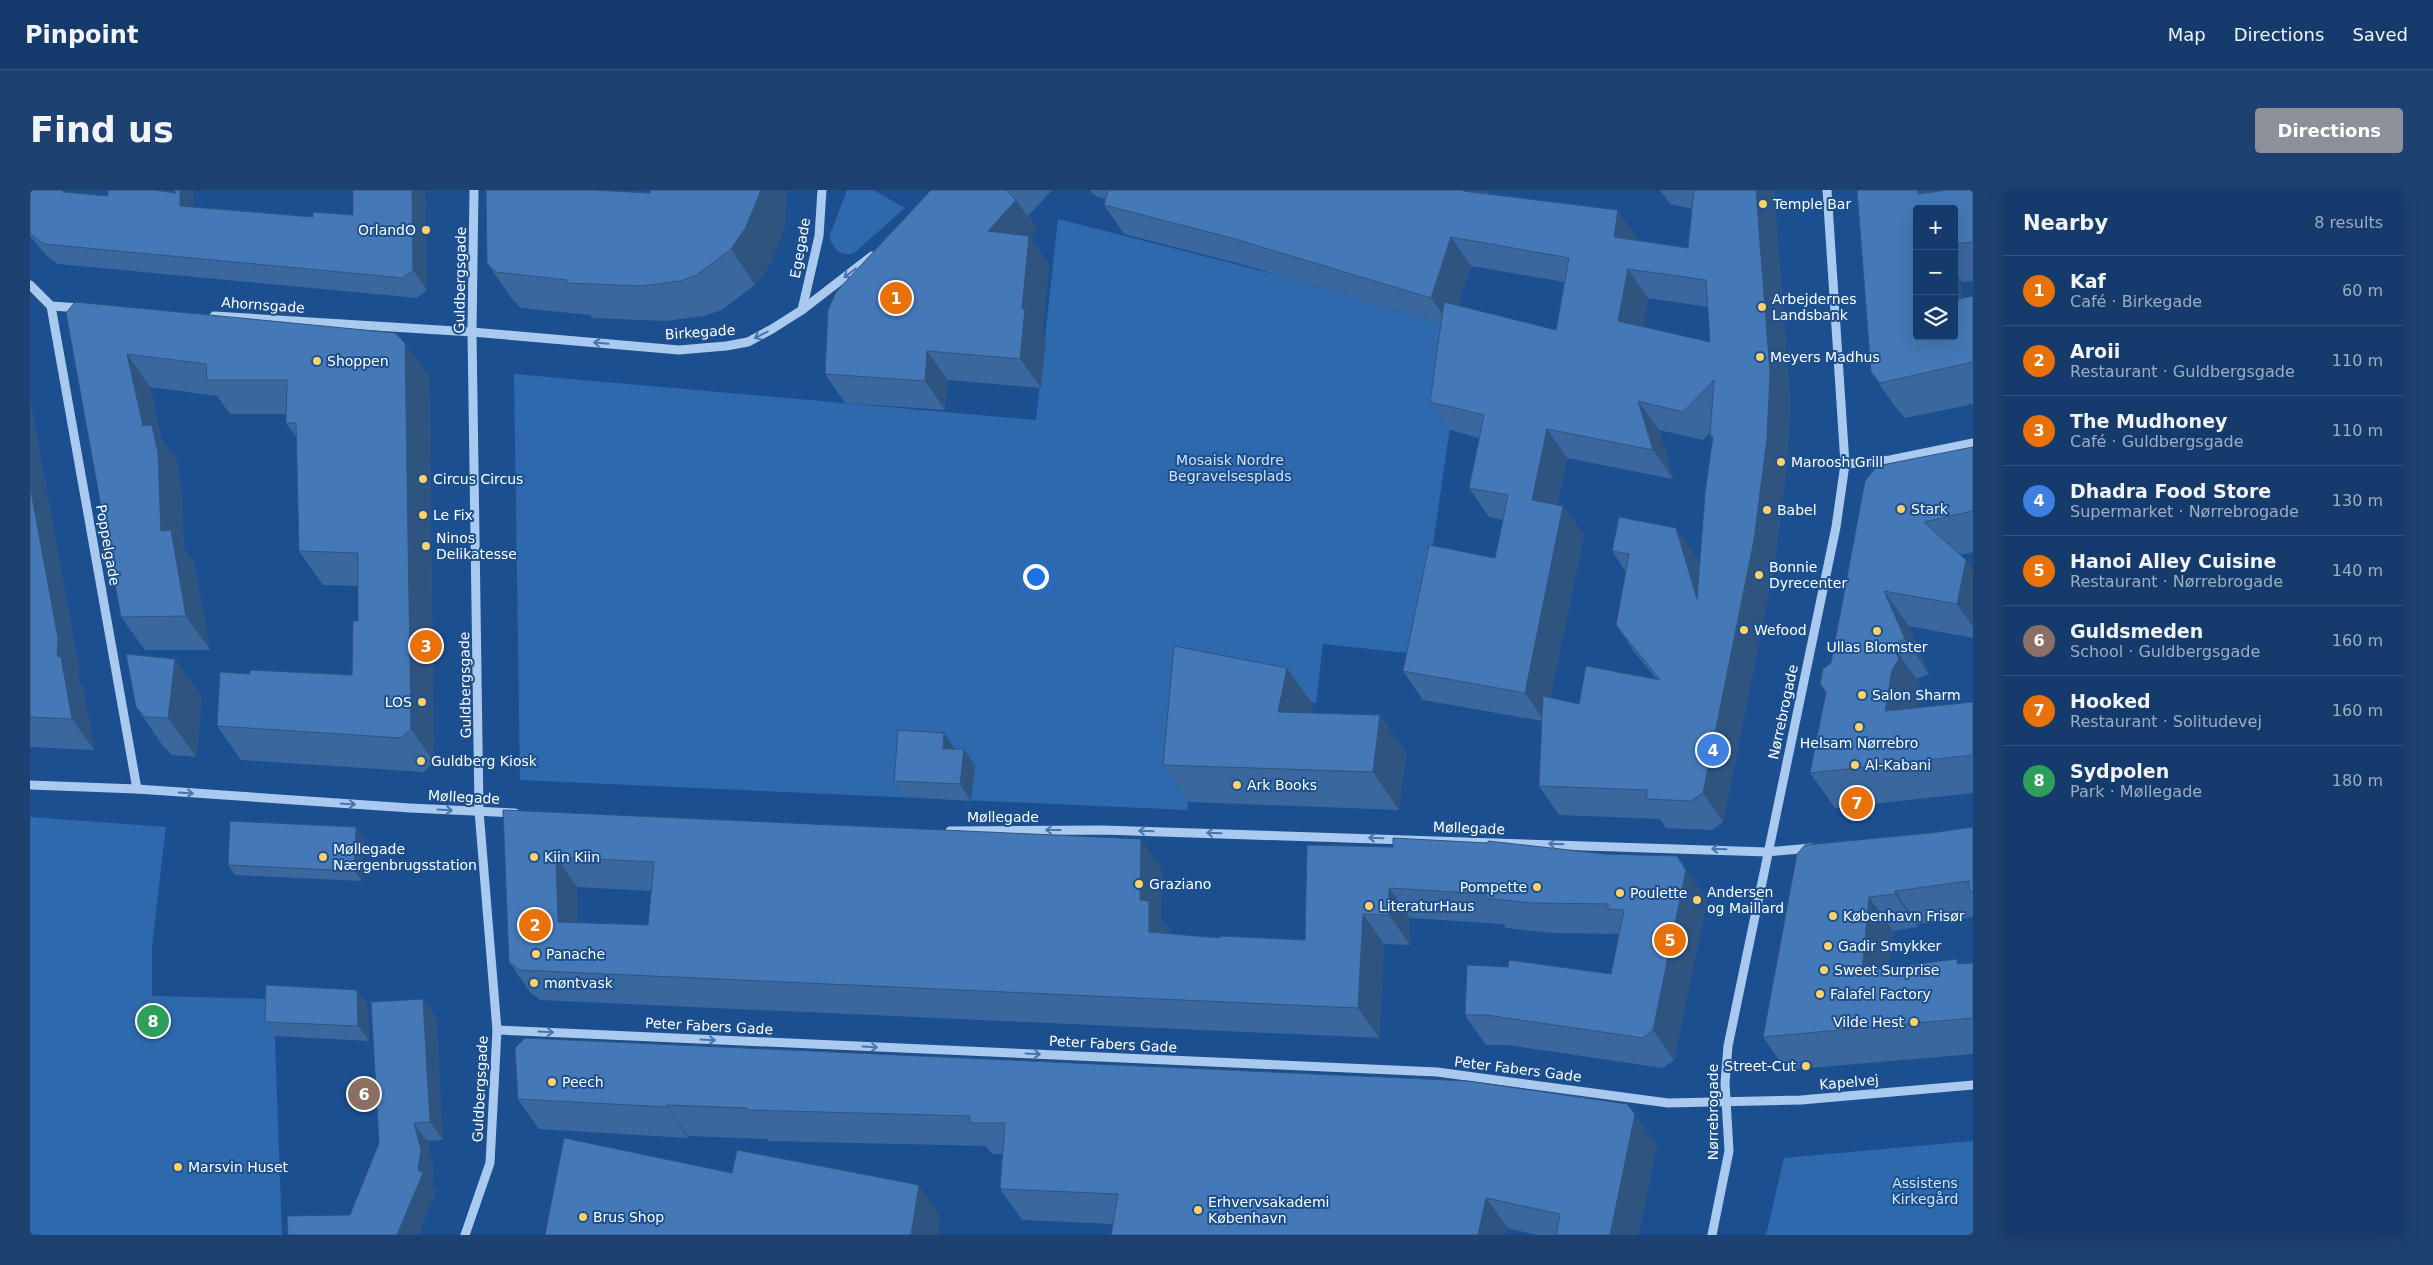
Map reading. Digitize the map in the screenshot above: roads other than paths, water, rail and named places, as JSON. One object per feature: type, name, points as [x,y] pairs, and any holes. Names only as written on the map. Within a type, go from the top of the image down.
[{"type":"street","name":"Guldbergsgade","points":[[465,1235],[490,1163],[497,1030],[480,811],[472,332],[474,190]]},
{"type":"street","name":"Egegade","points":[[802,310],[819,236],[822,190]]},
{"type":"street","name":"Nørrebrogade","points":[[1712,1235],[1729,1151],[1725,1066],[1728,1046],[1836,527],[1844,464],[1828,190]]},
{"type":"street","name":"Birkegade","points":[[472,332],[688,349],[748,342],[802,310],[880,248]]},
{"type":"street","points":[[30,285],[51,306],[90,308]]},
{"type":"street","name":"Poppelgade","points":[[51,306],[137,789]]},
{"type":"street","name":"Ahornsgade","points":[[208,316],[472,332]]},
{"type":"street","points":[[1844,464],[1890,460],[1973,443]]},
{"type":"street","name":"Møllegade","points":[[30,785],[137,789],[529,813]]},
{"type":"street","name":"Møllegade","points":[[942,830],[1102,830],[1767,852],[1824,847]]},
{"type":"street","name":"Peter Fabers Gade","points":[[497,1030],[1437,1072],[1668,1103],[1727,1102]]},
{"type":"street","name":"Kapelvej","points":[[1727,1102],[1801,1100],[1973,1085]]},
{"type":"place","name":"Temple Bar","points":[[1763,204]]},
{"type":"place","name":"OrlandO","points":[[426,230]]},
{"type":"place","name":"Kaf","points":[[896,298]]},
{"type":"place","name":"Arbejdernes Landsbank","points":[[1762,307]]},
{"type":"place","name":"Meyers Madhus","points":[[1760,357]]},
{"type":"place","name":"Shoppen","points":[[317,361]]},
{"type":"place","name":"Maroosh Grill","points":[[1781,462]]},
{"type":"place","name":"Circus Circus","points":[[423,479]]},
{"type":"place","name":"Stark","points":[[1901,509]]},
{"type":"place","name":"Babel","points":[[1767,510]]},
{"type":"place","name":"Le Fix","points":[[423,515]]},
{"type":"place","name":"Ninos Delikatesse","points":[[426,546]]},
{"type":"place","name":"Bonnie Dyrecenter","points":[[1759,575]]},
{"type":"place","name":"Wefood","points":[[1744,630]]},
{"type":"place","name":"Ullas Blomster","points":[[1877,631]]},
{"type":"place","name":"The Mudhoney","points":[[426,646]]},
{"type":"place","name":"Salon Sharm","points":[[1862,695]]},
{"type":"place","name":"LOS","points":[[422,702]]},
{"type":"place","name":"Helsam Nørrebro","points":[[1859,727]]},
{"type":"place","name":"Dhadra Food Store","points":[[1713,750]]},
{"type":"place","name":"Guldberg Kiosk","points":[[421,761]]},
{"type":"place","name":"Al-Kabani","points":[[1855,765]]},
{"type":"place","name":"Ark Books","points":[[1237,785]]},
{"type":"place","name":"Hooked","points":[[1857,803]]},
{"type":"place","name":"Møllegade Nærgenbrugsstation","points":[[323,857]]},
{"type":"place","name":"Kiin Kiin","points":[[534,857]]},
{"type":"place","name":"Graziano","points":[[1139,884]]},
{"type":"place","name":"Pompette","points":[[1537,887]]},
{"type":"place","name":"Poulette","points":[[1620,893]]},
{"type":"place","name":"Andersen og Maillard","points":[[1697,900]]},
{"type":"place","name":"LiteraturHaus","points":[[1369,906]]},
{"type":"place","name":"København Frisør","points":[[1833,916]]},
{"type":"place","name":"Aroii","points":[[535,925]]},
{"type":"place","name":"Hanoi Alley Cuisine","points":[[1670,940]]},
{"type":"place","name":"Gadir Smykker","points":[[1828,946]]},
{"type":"place","name":"Panache","points":[[536,954]]},
{"type":"place","name":"Sweet Surprise","points":[[1824,970]]},
{"type":"place","name":"møntvask","points":[[534,983]]},
{"type":"place","name":"Falafel Factory","points":[[1820,994]]},
{"type":"place","name":"Sydpolen","points":[[153,1021]]},
{"type":"place","name":"Vilde Hest","points":[[1914,1022]]},
{"type":"place","name":"Street-Cut","points":[[1806,1066]]},
{"type":"place","name":"Peech","points":[[552,1082]]},
{"type":"place","name":"Guldsmeden","points":[[364,1094]]},
{"type":"place","name":"Marsvin Huset","points":[[178,1167]]},
{"type":"place","name":"Erhvervsakademi København","points":[[1198,1210]]},
{"type":"place","name":"Brus Shop","points":[[583,1217]]},
{"type":"park label","name":"Mosaisk Nordre Begravelsesplads","points":[[1230,468]]},
{"type":"park label","name":"Assistens Kirkegård","points":[[1925,1192]]}]
